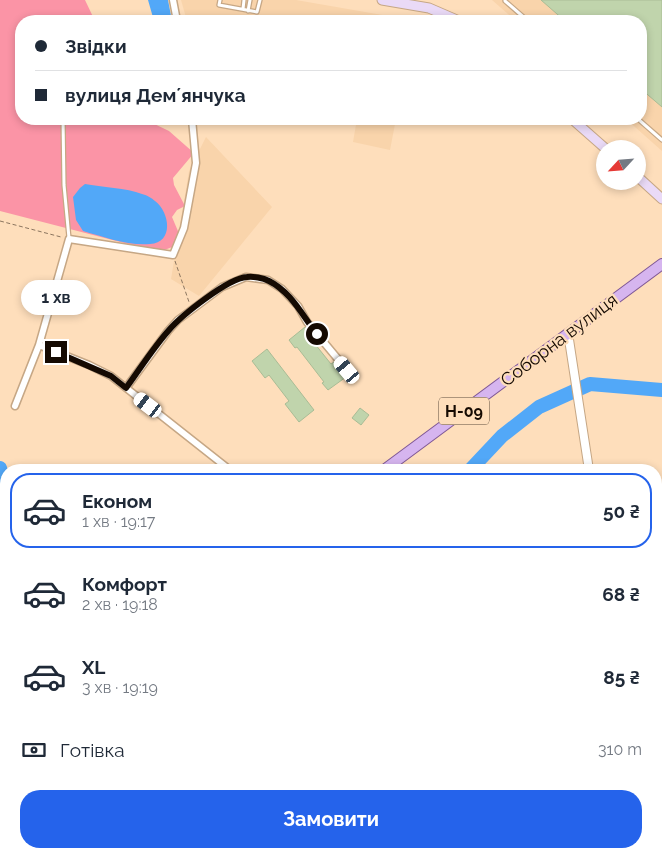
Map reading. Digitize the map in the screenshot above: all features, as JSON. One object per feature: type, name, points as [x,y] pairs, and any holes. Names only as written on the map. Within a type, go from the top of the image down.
[{"type":"main road","points":[[382,0],[428,8],[445,15]]},
{"type":"main road","points":[[579,125],[596,140]]},
{"type":"main road","points":[[646,184],[662,199]]},
{"type":"main road","name":"Соборна вулиця","points":[[392,464],[662,264]]},
{"type":"street","points":[[173,0],[176,15]]},
{"type":"street","points":[[15,406],[39,345],[70,239],[173,255],[184,228],[196,163],[193,125]]},
{"type":"street","points":[[126,388],[168,331],[191,310],[222,287],[246,277],[268,280],[282,289],[298,306],[307,322],[347,370]]},
{"type":"street","points":[[568,333],[588,464]]},
{"type":"street","points":[[39,345],[111,376],[222,464]]},
{"type":"lane","points":[[220,0],[219,5],[257,12],[260,0]]},
{"type":"lane","points":[[226,0],[227,6]]},
{"type":"lane","points":[[227,6],[231,0]]},
{"type":"lane","points":[[243,9],[244,0]]},
{"type":"lane","points":[[248,10],[250,0]]},
{"type":"lane","points":[[506,0],[522,15]]},
{"type":"lane","points":[[63,125],[64,185],[70,239]]},
{"type":"lane","points":[[645,125],[662,140]]},
{"type":"path","points":[[0,221],[70,239]]},
{"type":"path","points":[[173,255],[191,310]]},
{"type":"shaded area","points":[[0,0],[85,0],[92,15],[15,15],[15,125],[156,125],[169,131],[194,153],[173,178],[174,185],[185,206],[177,210],[172,217],[183,243],[159,252],[0,211]]},
{"type":"shaded area","points":[[181,0],[296,0],[382,15],[185,15]]},
{"type":"shaded area","points":[[492,0],[662,0],[662,151],[633,125],[647,125],[647,15],[509,15]]},
{"type":"shaded area","points":[[356,125],[395,125],[390,150],[353,142]]},
{"type":"shaded area","points":[[206,137],[272,207],[199,296],[171,279],[189,171]]},
{"type":"water","points":[[148,0],[168,0],[171,15],[152,15]]},
{"type":"water","points":[[85,184],[129,190],[144,194],[152,199],[160,206],[166,219],[166,233],[163,238],[158,242],[150,244],[133,244],[83,231],[76,220],[73,197]]},
{"type":"building","points":[[541,0],[662,0],[662,107],[647,94],[647,15],[558,15]]},
{"type":"building","points":[[305,327],[317,342],[315,344],[331,364],[334,362],[346,377],[328,390],[297,347],[295,348],[289,340]]},
{"type":"building","points":[[267,349],[314,410],[299,422],[285,404],[289,401],[269,375],[265,378],[252,361]]},
{"type":"building","points":[[360,408],[369,415],[361,425],[352,418]]},
{"type":"waterway","points":[[476,464],[502,436],[539,407],[590,384],[662,390]]},
{"type":"route","points":[[56,352],[111,376],[126,388],[178,320],[222,287],[246,277],[268,280],[282,289],[298,306],[307,322],[317,334]]}]
